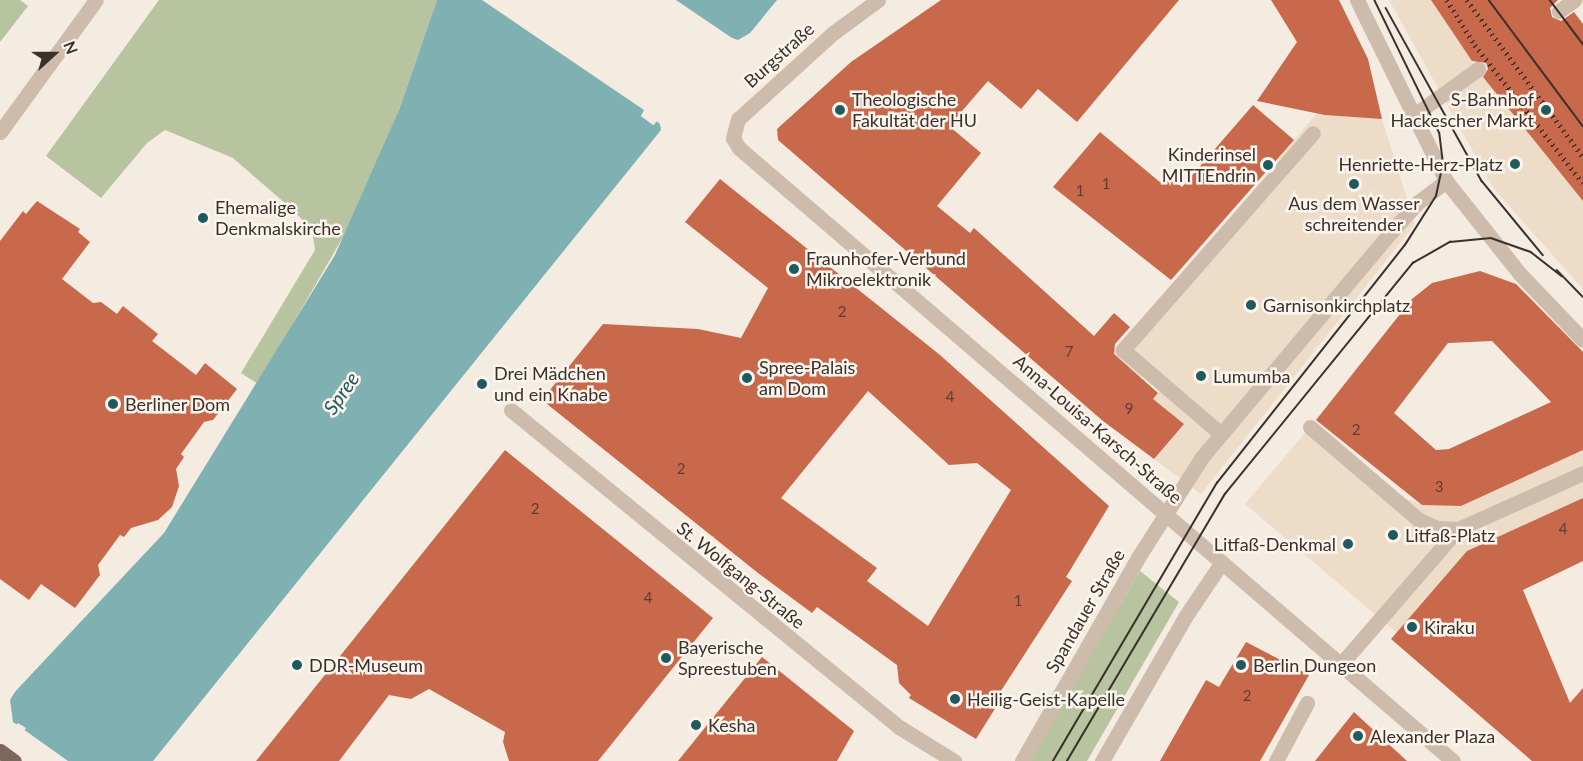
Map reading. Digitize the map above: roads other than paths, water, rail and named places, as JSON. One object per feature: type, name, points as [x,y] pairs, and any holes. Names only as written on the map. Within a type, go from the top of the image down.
[{"type":"main road","points":[[0,751],[14,761]]},
{"type":"street","points":[[0,132],[96,0]]},
{"type":"street","name":"Burgstraße","points":[[738,119],[832,33],[878,0]]},
{"type":"street","points":[[1356,0],[1446,181],[1520,274],[1583,340]]},
{"type":"street","points":[[1559,11],[1576,0],[1583,7]]},
{"type":"street","points":[[1414,114],[1478,69]]},
{"type":"street","name":"Anna-Louisa-Karsch-Straße","points":[[738,119],[733,138],[739,148],[1453,761]]},
{"type":"street","points":[[1221,434],[1123,350],[1313,133]]},
{"type":"street","points":[[1166,513],[1221,434],[1391,232],[1417,203],[1446,181]]},
{"type":"street","name":"St. Wolfgang-Straße","points":[[511,410],[899,727],[954,761]]},
{"type":"street","points":[[1310,427],[1419,520],[1437,528],[1458,529]]},
{"type":"street","points":[[1341,664],[1458,529],[1583,473]]},
{"type":"street","name":"Spandauer Straße","points":[[1022,761],[1166,513]]},
{"type":"street","points":[[1101,761],[1185,617],[1222,562]]},
{"type":"street","points":[[1276,761],[1307,703]]},
{"type":"water","name":"Spree","points":[[437,0],[777,0],[750,33],[738,40],[726,36],[704,21],[641,116],[653,125],[656,121],[660,124],[661,130],[153,761],[2,761],[26,728],[18,723],[0,745],[11,696],[164,533],[335,255],[399,110]]},
{"type":"tram line","points":[[1053,761],[1217,483],[1405,245],[1436,196],[1443,164],[1439,133],[1374,0]]},
{"type":"tram line","points":[[1489,0],[1583,126]]},
{"type":"tram line","points":[[1550,0],[1583,44]]},
{"type":"tram line","points":[[1386,8],[1482,181],[1543,255]]},
{"type":"tram line","points":[[1067,761],[1225,494],[1413,263],[1450,242],[1491,238],[1531,252],[1562,276]]},
{"type":"tram line","points":[[1557,270],[1583,297]]},
{"type":"railway","points":[[1447,0],[1475,45],[1583,183]]},
{"type":"railway","points":[[1467,0],[1583,157]]},
{"type":"place","name":"Theologische Fakultät der HU","points":[[840,110]]},
{"type":"place","name":"S-Bahnhof Hackescher Markt","points":[[1546,110]]},
{"type":"place","name":"Henriette-Herz-Platz","points":[[1515,164]]},
{"type":"place","name":"Kinderinsel MITTEndrin","points":[[1268,165]]},
{"type":"place","name":"Aus dem Wasser schreitender","points":[[1354,184]]},
{"type":"place","name":"Ehemalige Denkmalskirche","points":[[203,218]]},
{"type":"place","name":"Fraunhofer-Verbund Mikroelektronik","points":[[794,269]]},
{"type":"place","name":"Garnisonkirchplatz","points":[[1251,305]]},
{"type":"place","name":"Lumumba","points":[[1201,376]]},
{"type":"place","name":"Spree-Palais am Dom","points":[[747,378]]},
{"type":"place","name":"Drei Mädchen und ein Knabe","points":[[482,384]]},
{"type":"place","name":"Berliner Dom","points":[[113,404]]},
{"type":"place","name":"Litfaß-Platz","points":[[1393,535]]},
{"type":"place","name":"Litfaß-Denkmal","points":[[1348,544]]},
{"type":"place","name":"Kiraku","points":[[1412,627]]},
{"type":"place","name":"Bayerische Spreestuben","points":[[666,658]]},
{"type":"place","name":"DDR-Museum","points":[[297,665]]},
{"type":"place","name":"Berlin Dungeon","points":[[1241,665]]},
{"type":"place","name":"Heilig-Geist-Kapelle","points":[[955,699]]},
{"type":"place","name":"Kesha","points":[[696,725]]},
{"type":"place","name":"Alexander Plaza","points":[[1358,736]]}]
